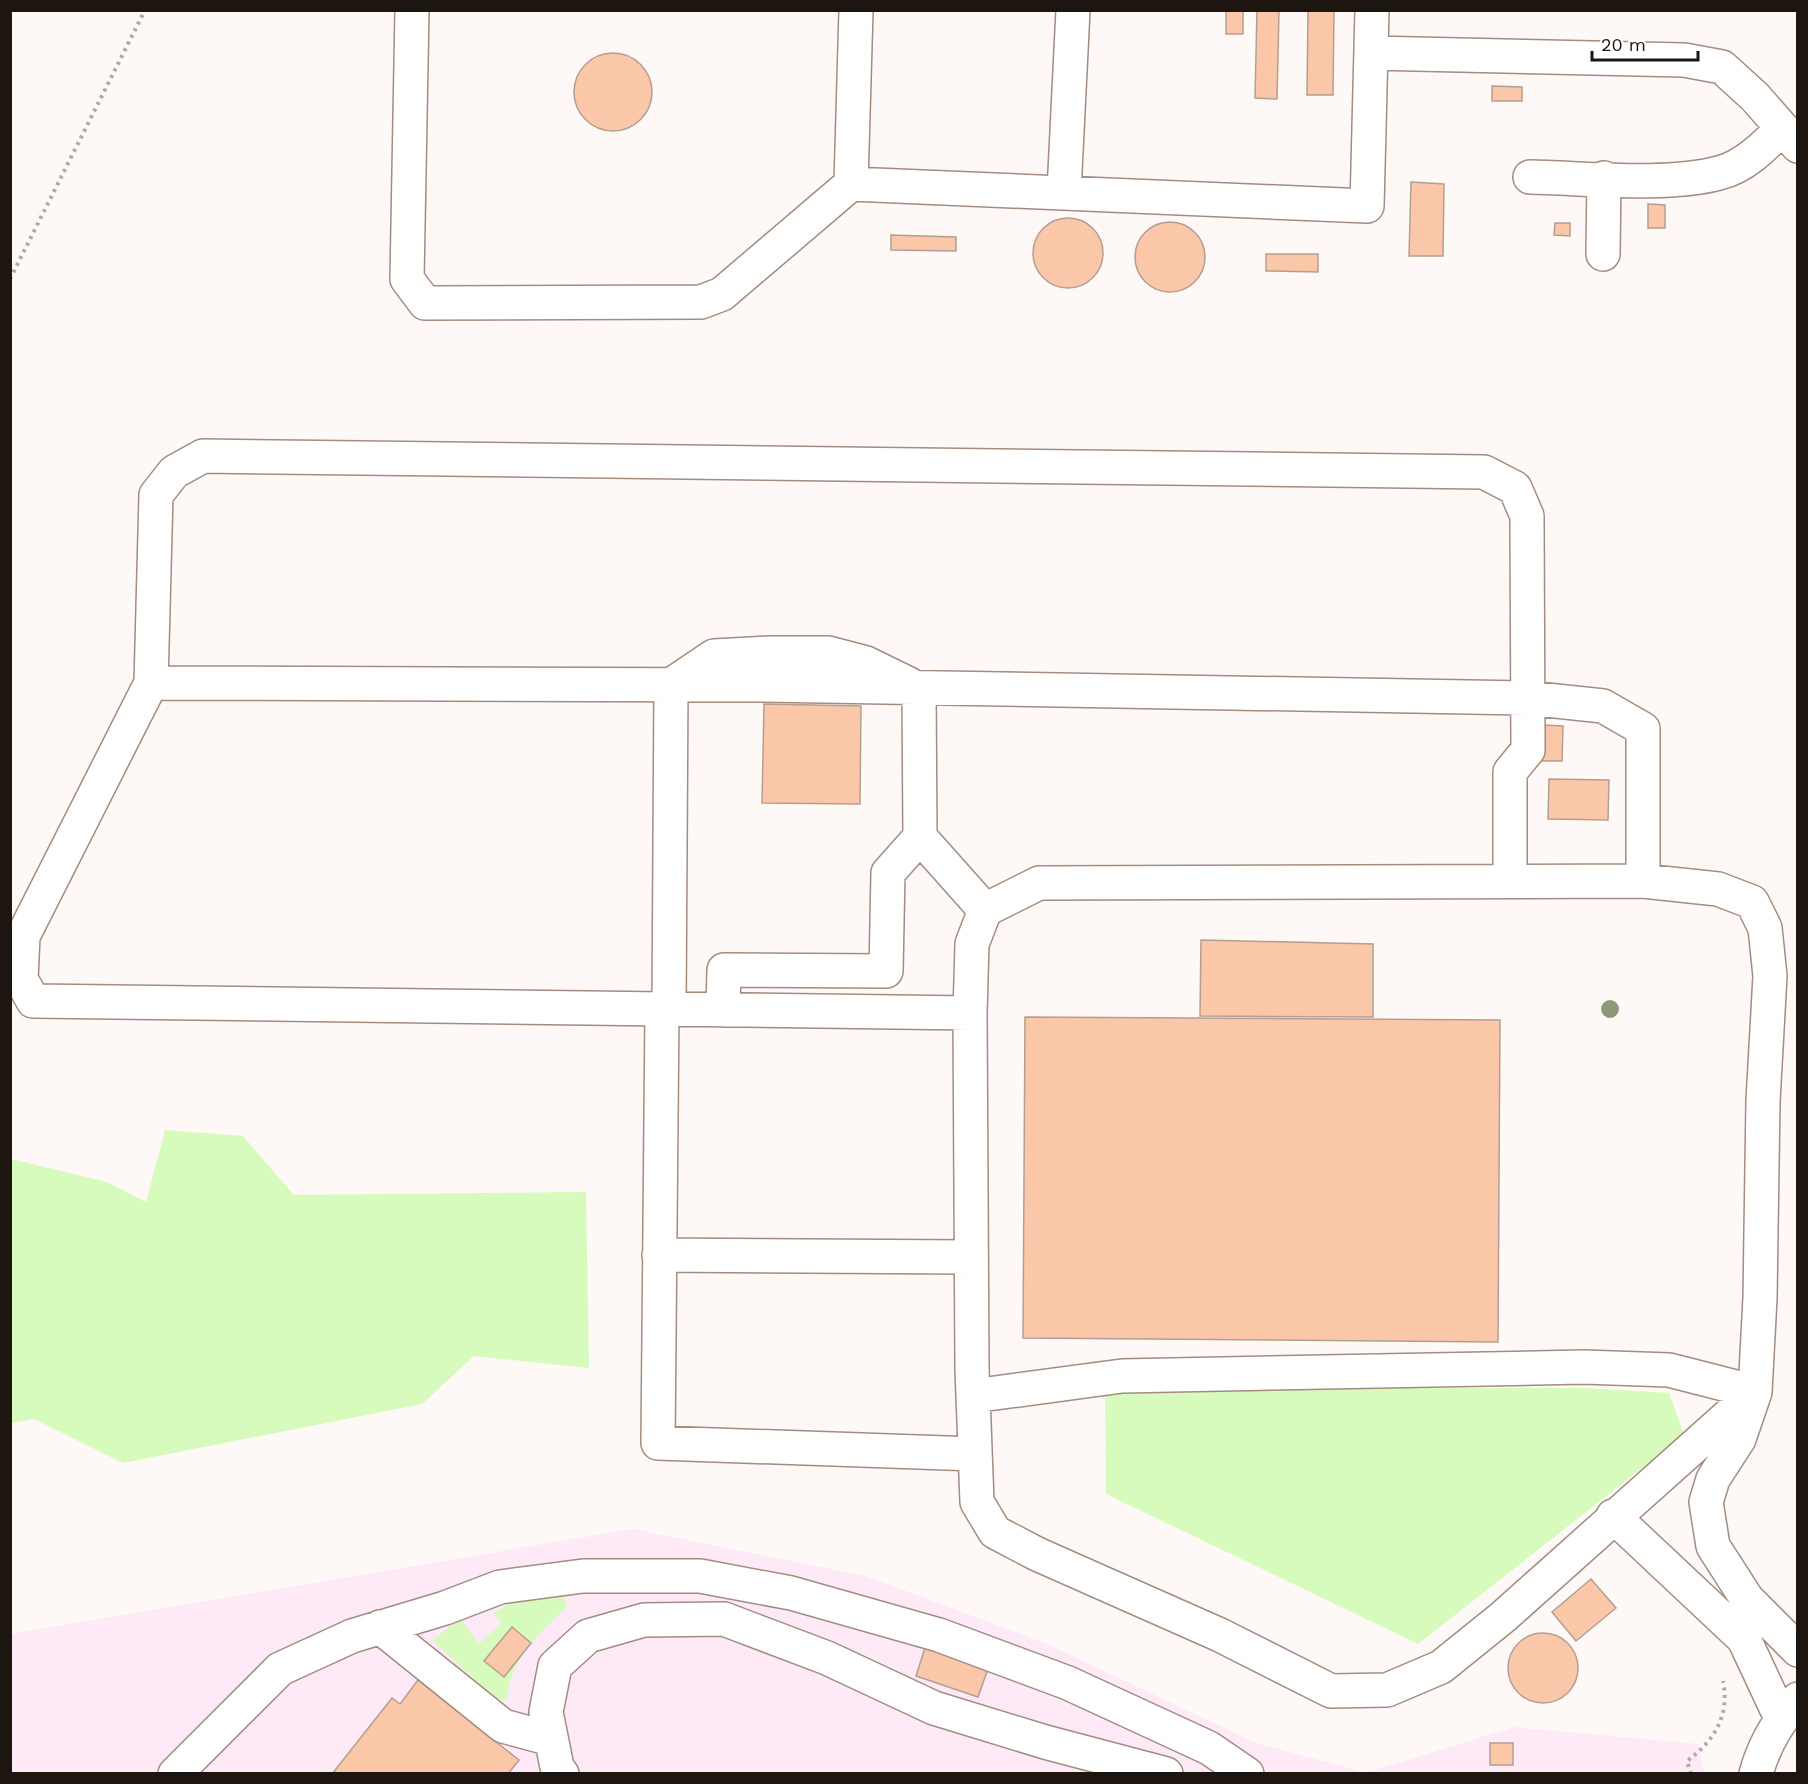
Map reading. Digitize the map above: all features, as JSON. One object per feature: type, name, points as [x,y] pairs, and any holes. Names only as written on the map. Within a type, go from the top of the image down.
[{"type":"street","points":[[412,10],[407,279],[425,303],[701,302],[722,294],[851,184],[1367,206],[1372,10]]},
{"type":"street","points":[[851,184],[856,10]]},
{"type":"street","points":[[1064,192],[1073,10]]},
{"type":"street","points":[[1371,53],[1683,60],[1722,67],[1755,97],[1790,137],[1721,173],[1678,179],[1530,177]]},
{"type":"street","points":[[1603,254],[1604,178]]},
{"type":"street","points":[[970,1013],[33,1001],[16,984],[23,936],[151,683],[156,495],[174,472],[202,456],[1484,472],[1515,488],[1527,516],[1528,750],[1510,772],[1510,881]]},
{"type":"street","points":[[671,685],[714,656],[828,653],[866,663],[919,689]]},
{"type":"street","points":[[151,683],[763,685],[1528,698],[1603,706],[1643,729],[1643,880]]},
{"type":"street","points":[[671,685],[666,1009],[659,1255],[658,1443],[975,1454]]},
{"type":"street","points":[[919,689],[920,837],[985,910]]},
{"type":"street","points":[[723,1010],[724,970],[886,971],[888,873],[920,837]]},
{"type":"street","points":[[1755,1392],[1613,1516],[1503,1617],[1441,1667],[1387,1690],[1331,1690],[1220,1635],[1037,1554],[995,1532],[977,1503],[973,1396],[970,1013],[972,944],[985,910],[1039,884],[1643,880],[1718,890],[1752,902],[1765,928],[1770,976],[1763,1101],[1760,1298],[1755,1392],[1739,1439],[1713,1479],[1706,1503],[1713,1546],[1747,1599],[1797,1650]]},
{"type":"street","points":[[659,1255],[971,1257]]},
{"type":"street","points":[[973,1396],[1122,1376],[1584,1367],[1669,1370],[1755,1392]]},
{"type":"street","points":[[1613,1516],[1744,1639],[1789,1708],[1762,1752],[1756,1773]]},
{"type":"street","points":[[175,1773],[280,1669],[352,1636],[445,1608],[500,1587],[583,1576],[700,1576],[791,1593],[939,1635],[1068,1683],[1209,1748],[1247,1773]]},
{"type":"street","points":[[562,1773],[557,1767],[546,1712],[555,1666],[588,1636],[644,1620],[724,1618],[827,1658],[934,1708],[1045,1742],[1166,1773]]},
{"type":"street","points":[[380,1627],[503,1726],[551,1739]]},
{"type":"path","points":[[10,279],[145,10]]},
{"type":"path","points":[[1691,1773],[1687,1761],[1703,1749],[1718,1729],[1725,1710],[1722,1678]]},
{"type":"shaded area","points":[[633,1529],[866,1576],[1047,1644],[1256,1743],[1366,1773],[1514,1727],[1698,1744],[1704,1773],[11,1774],[11,1634]]},
{"type":"green space","points":[[165,1130],[243,1136],[294,1195],[586,1192],[589,1368],[474,1356],[422,1404],[123,1463],[34,1419],[11,1423],[11,1159],[107,1182],[146,1202]]},
{"type":"green space","points":[[1105,1388],[1586,1388],[1669,1393],[1684,1435],[1418,1644],[1106,1494]]},
{"type":"green space","points":[[562,1595],[567,1606],[537,1637],[520,1660],[509,1685],[507,1699],[495,1699],[432,1640],[461,1619],[479,1644],[501,1623],[493,1613],[520,1598]]},
{"type":"building","points":[[1226,10],[1243,10],[1243,34],[1226,34]]},
{"type":"building","points":[[1257,10],[1279,10],[1277,99],[1255,98]]},
{"type":"building","points":[[1308,10],[1334,10],[1333,95],[1307,95]]},
{"type":"building","points":[[613,53],[628,56],[645,70],[652,92],[649,107],[635,124],[613,131],[598,128],[581,114],[574,92],[577,77],[591,60]]},
{"type":"building","points":[[1492,86],[1522,87],[1522,101],[1492,101]]},
{"type":"building","points":[[1411,182],[1444,184],[1443,256],[1409,256]]},
{"type":"building","points":[[1648,204],[1665,205],[1665,228],[1648,228]]},
{"type":"building","points":[[1068,218],[1081,221],[1093,228],[1100,240],[1103,253],[1100,266],[1093,278],[1081,285],[1068,288],[1055,285],[1043,278],[1036,266],[1033,253],[1036,240],[1043,228],[1055,221]]},
{"type":"building","points":[[1170,222],[1183,225],[1195,232],[1202,244],[1205,257],[1202,270],[1195,282],[1183,289],[1170,292],[1157,289],[1145,282],[1138,270],[1135,257],[1138,244],[1145,232],[1157,225]]},
{"type":"building","points":[[1555,223],[1570,223],[1570,236],[1554,235]]},
{"type":"building","points":[[891,235],[956,237],[956,251],[891,250]]},
{"type":"building","points":[[1266,254],[1318,254],[1318,272],[1266,271]]},
{"type":"building","points":[[764,704],[861,706],[860,804],[762,803]]},
{"type":"building","points":[[1543,725],[1563,726],[1562,761],[1542,761]]},
{"type":"building","points":[[1549,779],[1609,780],[1608,820],[1548,819]]},
{"type":"building","points":[[1201,940],[1373,944],[1373,1017],[1200,1016]]},
{"type":"building","points":[[1025,1017],[1500,1020],[1498,1342],[1023,1338]]},
{"type":"building","points":[[1591,1579],[1616,1608],[1576,1641],[1552,1612]]},
{"type":"building","points":[[512,1627],[531,1643],[504,1677],[484,1661]]},
{"type":"building","points":[[1543,1633],[1556,1636],[1568,1643],[1575,1655],[1578,1668],[1575,1681],[1568,1693],[1556,1700],[1543,1703],[1530,1700],[1518,1693],[1511,1681],[1508,1668],[1511,1655],[1518,1643],[1530,1636]]},
{"type":"building","points":[[925,1648],[988,1669],[978,1697],[916,1676]]},
{"type":"building","points":[[418,1680],[519,1760],[508,1774],[332,1774],[392,1698],[400,1704]]},
{"type":"building","points":[[1490,1743],[1513,1743],[1513,1765],[1490,1765]]}]
